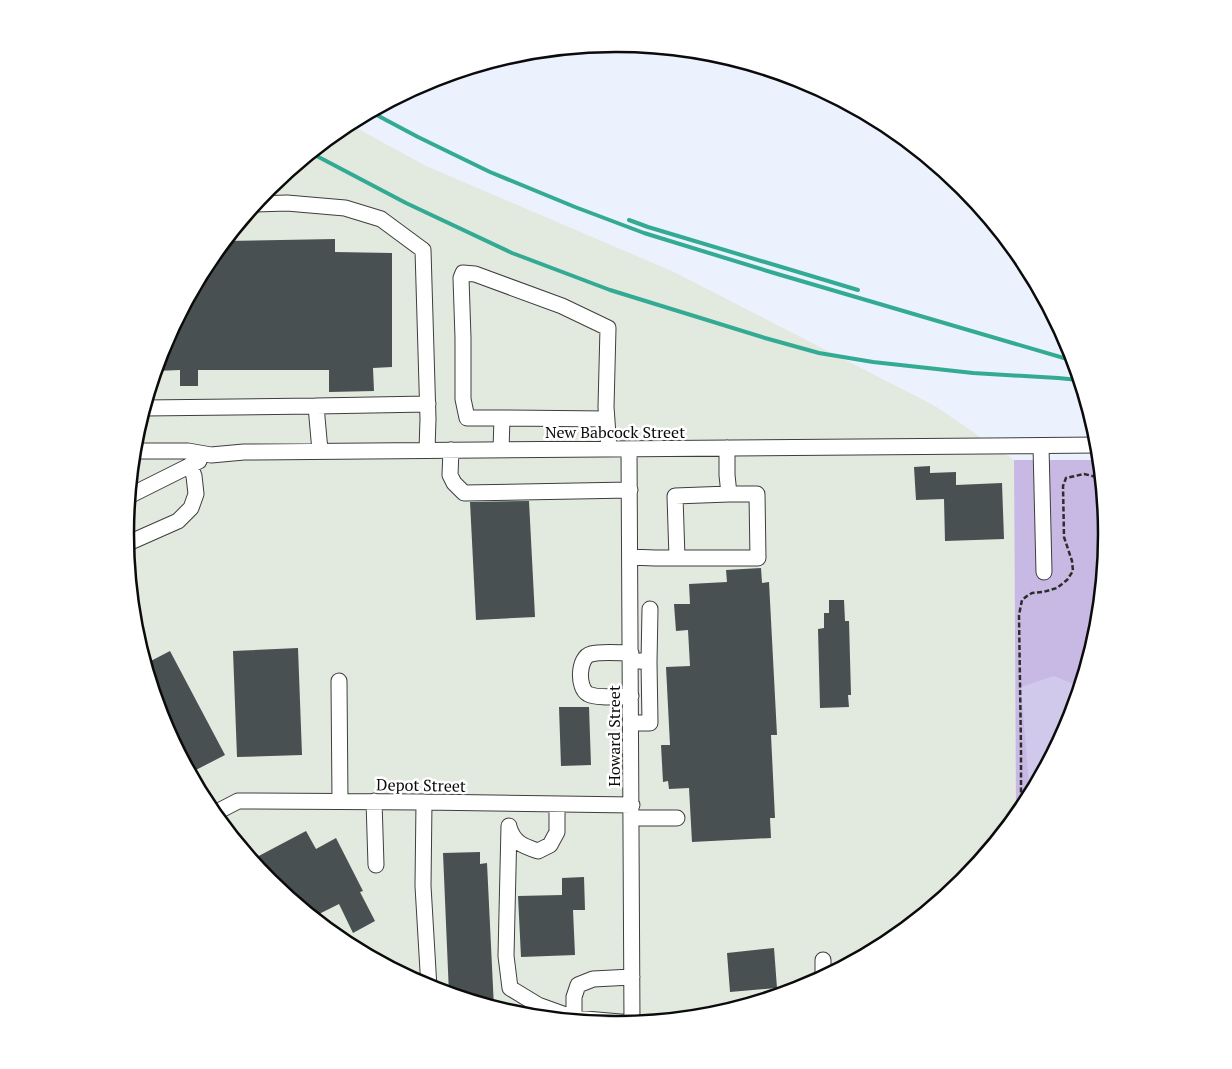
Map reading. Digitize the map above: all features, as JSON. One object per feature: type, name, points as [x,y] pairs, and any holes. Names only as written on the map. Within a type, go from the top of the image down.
[{"type":"street","points":[[266,204],[286,203],[346,208],[381,219],[424,250],[428,404],[427,450]]},
{"type":"street","points":[[607,419],[466,418],[463,399],[464,338],[461,278],[463,273],[474,274],[554,303],[608,328],[606,408],[607,419],[609,449]]},
{"type":"street","points":[[151,408],[428,404]]},
{"type":"street","points":[[316,406],[320,451]]},
{"type":"street","points":[[501,450],[502,418]]},
{"type":"street","name":"New Babcock Street","points":[[141,451],[188,451],[211,455],[244,452],[320,451],[1090,445]]},
{"type":"street","points":[[1041,446],[1044,572]]},
{"type":"street","points":[[727,448],[729,494]]},
{"type":"street","name":"Howard Street","points":[[630,449],[632,1016]]},
{"type":"street","points":[[451,450],[450,476],[464,493],[630,490]]},
{"type":"street","points":[[136,492],[211,455]]},
{"type":"street","points":[[134,540],[178,521],[191,508],[196,494],[194,476],[190,465]]},
{"type":"street","points":[[630,557],[677,558],[758,558],[757,494],[675,496],[677,558]]},
{"type":"street","points":[[631,723],[650,723],[650,609]]},
{"type":"street","points":[[631,696],[593,696],[585,692],[581,684],[581,664],[586,656],[592,653],[631,657],[649,662]]},
{"type":"street","points":[[339,681],[340,801]]},
{"type":"street","name":"Depot Street","points":[[221,810],[238,801],[508,803],[557,804],[676,818]]},
{"type":"street","points":[[374,802],[376,865]]},
{"type":"street","points":[[424,802],[424,886],[429,978]]},
{"type":"street","points":[[508,803],[506,956],[510,988],[538,1006],[557,1012]]},
{"type":"street","points":[[509,826],[512,836],[524,846],[538,851],[550,845],[557,832],[557,804]]},
{"type":"street","points":[[823,960],[823,970]]},
{"type":"street","points":[[574,1014],[574,997],[578,985],[593,979],[632,977]]},
{"type":"path","points":[[1020,797],[1019,615],[1022,600],[1032,593],[1057,588],[1068,580],[1073,571],[1072,561],[1064,538],[1064,486],[1066,478],[1084,474],[1094,476]]},
{"type":"shaded area","points":[[357,128],[426,166],[674,272],[935,406],[1014,460],[1016,803],[998,828],[957,875],[934,897],[884,935],[829,967],[800,980],[741,1000],[710,1007],[648,1015],[616,1016],[584,1015],[522,1007],[461,991],[432,980],[375,952],[348,935],[298,897],[275,875],[234,828],[215,802],[184,748],[171,719],[150,659],[143,629],[135,566],[134,534],[138,472],[150,410],[171,350],[184,321],[215,267],[254,217],[298,172]]},
{"type":"shaded area","points":[[1014,460],[1092,460],[1098,534],[1097,566],[1089,629],[1082,659],[1061,719],[1048,748],[1016,803]]},
{"type":"shaded area","points":[[1054,676],[1074,684],[1048,748],[1029,783],[1021,687]]},
{"type":"building","points":[[335,239],[335,252],[392,253],[392,367],[373,368],[374,391],[329,392],[329,370],[198,370],[198,386],[180,386],[180,370],[163,371],[184,321],[199,293],[234,241]]},
{"type":"building","points":[[930,466],[930,473],[956,472],[956,485],[1002,483],[1004,539],[945,541],[944,499],[916,500],[914,467]]},
{"type":"building","points":[[529,501],[535,617],[476,620],[470,502]]},
{"type":"building","points":[[761,568],[762,583],[769,582],[777,735],[771,735],[775,818],[770,818],[771,838],[692,842],[689,788],[669,789],[668,781],[663,782],[661,745],[670,745],[666,667],[690,666],[688,630],[676,631],[674,604],[690,604],[689,584],[727,582],[726,570]]},
{"type":"building","points":[[829,600],[844,600],[845,621],[849,621],[851,695],[848,695],[849,707],[820,708],[818,629],[824,628],[824,613],[829,613]]},
{"type":"building","points":[[298,648],[302,755],[237,757],[233,651]]},
{"type":"building","points":[[170,651],[225,755],[196,770],[171,719],[151,661]]},
{"type":"building","points":[[559,707],[589,707],[591,765],[561,766]]},
{"type":"building","points":[[306,831],[316,849],[336,838],[363,891],[360,892],[375,921],[353,933],[339,904],[319,914],[298,897],[258,856]]},
{"type":"building","points":[[480,852],[480,864],[487,863],[494,1001],[449,986],[443,853]]},
{"type":"building","points":[[584,877],[585,910],[573,910],[575,955],[521,957],[518,896],[562,895],[562,878]]},
{"type":"building","points":[[774,948],[777,988],[730,992],[727,953]]},
{"type":"railway","points":[[378,116],[490,172],[644,233],[1064,358]]},
{"type":"railway","points":[[317,156],[406,203],[512,253],[610,290],[765,338],[819,353],[873,362],[973,373],[1072,379]]},
{"type":"railway","points":[[629,220],[858,290]]}]
